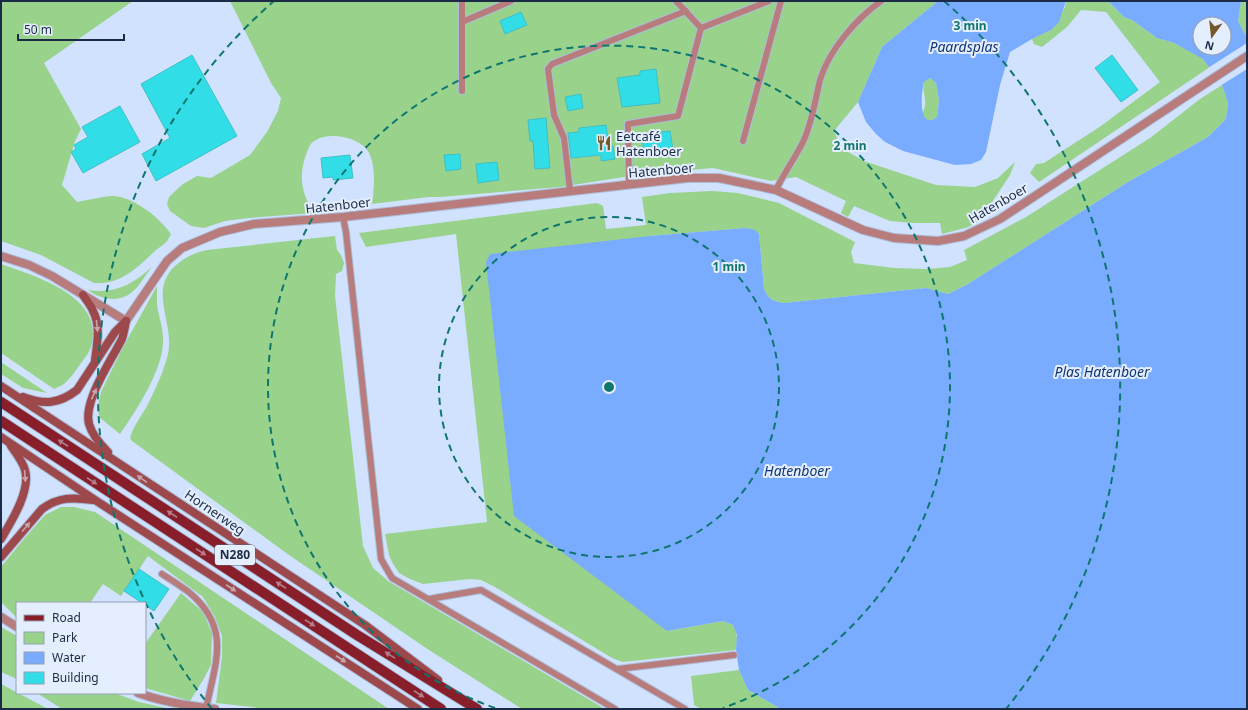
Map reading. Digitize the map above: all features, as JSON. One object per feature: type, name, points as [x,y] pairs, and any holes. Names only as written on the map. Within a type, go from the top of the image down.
[{"type":"main road","points":[[83,295],[93,310],[97,322],[98,335],[95,361]]},
{"type":"main road","points":[[11,392],[28,399],[44,402],[55,402],[64,399],[77,390],[115,332],[126,320]]},
{"type":"main road","points":[[118,463],[94,436],[89,425],[88,414],[92,398],[123,337],[126,320]]},
{"type":"main road","name":"Hornerweg","points":[[1,386],[365,625],[474,707]]},
{"type":"main road","name":"Hornerweg","points":[[1,402],[350,630],[474,707]]},
{"type":"main road","name":"N280","points":[[1,421],[441,709]]},
{"type":"main road","points":[[1,540],[23,496],[26,478],[25,469],[4,440]]},
{"type":"main road","name":"N280","points":[[4,440],[418,709]]},
{"type":"main road","points":[[1,557],[42,509],[49,504],[69,498],[95,500]]},
{"type":"street","name":"Hatenboer","points":[[126,320],[167,261],[182,248],[220,232],[254,224],[343,217],[688,178],[719,178],[776,190],[863,230],[894,238],[938,241],[964,236],[1000,219],[1247,56]]},
{"type":"street","points":[[1,256],[29,265],[52,276],[126,320]]},
{"type":"street","points":[[1,616],[16,626]]},
{"type":"street","points":[[141,694],[154,699],[209,709]]},
{"type":"lane","points":[[462,1],[462,91]]},
{"type":"lane","points":[[462,22],[511,1]]},
{"type":"lane","points":[[676,1],[701,28]]},
{"type":"lane","points":[[701,28],[769,1]]},
{"type":"lane","points":[[743,141],[781,1]]},
{"type":"lane","points":[[776,190],[803,142],[811,121],[821,78],[830,58],[841,40],[881,1]]},
{"type":"lane","points":[[570,191],[564,138],[554,115],[548,69],[552,64],[686,11]]},
{"type":"lane","points":[[629,185],[628,124],[678,116],[701,28]]},
{"type":"lane","points":[[343,217],[346,232],[380,559],[392,578],[614,709]]},
{"type":"lane","points":[[162,574],[190,593],[206,610],[214,626],[218,639],[217,658],[209,709]]},
{"type":"lane","points":[[429,599],[480,590],[685,709]]},
{"type":"lane","points":[[618,669],[734,655]]},
{"type":"green space","points":[[1,1],[133,1],[44,63],[81,129],[75,141],[62,185],[77,202],[111,196],[128,199],[153,215],[171,234],[164,244],[142,263],[128,274],[120,278],[103,283],[94,283],[41,255],[1,241]]},
{"type":"green space","points":[[230,1],[938,1],[882,47],[858,102],[834,131],[841,148],[864,161],[936,185],[975,187],[998,178],[1015,162],[1010,175],[981,219],[969,227],[942,234],[940,223],[890,221],[854,206],[848,217],[841,213],[846,201],[796,177],[771,181],[713,168],[637,175],[560,187],[429,197],[372,204],[374,173],[372,161],[367,149],[354,140],[338,136],[330,136],[322,137],[311,143],[302,168],[302,184],[306,198],[314,213],[225,221],[204,228],[191,226],[170,211],[167,204],[169,197],[183,184],[197,176],[211,178],[250,155],[267,132],[278,111],[281,98],[271,83]]},
{"type":"green space","points":[[1066,1],[1108,1],[1124,17],[1132,20],[1157,38],[1174,43],[1192,52],[1192,56],[1199,56],[1210,67],[1039,182],[1030,173],[1036,164],[1044,163],[1101,126],[1160,82],[1106,12],[1081,10],[1067,27],[1042,47],[1034,44],[1032,39],[1051,30],[1065,7]]},
{"type":"green space","points":[[1241,1],[1247,1],[1247,38],[1238,21]]},
{"type":"green space","points":[[930,78],[936,83],[939,101],[937,117],[928,121],[925,119],[923,114],[925,103],[923,87],[924,82]]},
{"type":"green space","points":[[1222,85],[1228,103],[1226,119],[1208,137],[1128,182],[968,284],[948,294],[926,288],[784,303],[774,301],[768,296],[764,289],[759,234],[746,228],[650,236],[667,631],[723,621],[733,625],[735,628],[737,637],[736,650],[623,662],[612,658],[481,580],[470,579],[423,584],[399,573],[392,562],[389,555],[385,534],[487,522],[456,234],[366,247],[359,233],[597,203],[603,206],[606,229],[646,225],[642,197],[670,193],[712,191],[738,193],[779,203],[855,242],[851,252],[854,263],[894,268],[927,269],[950,267],[967,260],[964,250],[1026,217],[1150,138],[1200,99]]},
{"type":"green space","points":[[335,236],[337,250],[344,263],[342,271],[336,274],[335,296],[363,546],[373,568],[388,581],[605,709],[522,709],[429,650],[289,555],[132,441],[130,438],[156,387],[168,354],[168,331],[163,297],[167,276],[175,266],[182,260],[198,252],[207,250]]},
{"type":"green space","points":[[1,264],[44,280],[59,288],[73,297],[83,307],[91,320],[93,337],[88,353],[68,381],[54,389],[1,353]]},
{"type":"green space","points":[[152,267],[135,290],[121,298],[104,298],[88,290],[107,291],[123,287],[137,279]]},
{"type":"green space","points":[[157,286],[157,306],[163,338],[159,362],[141,401],[120,434],[99,417],[98,405],[101,392],[122,349]]},
{"type":"green space","points":[[1,362],[47,393],[23,388],[1,374]]},
{"type":"green space","points":[[61,507],[74,507],[95,512],[389,709],[268,709],[216,703],[222,657],[222,636],[215,617],[203,597],[148,556],[121,596],[103,584],[91,602],[16,602],[16,617],[1,602],[1,567],[45,515]]},
{"type":"green space","points":[[181,593],[203,612],[212,633],[211,665],[190,701],[146,688],[146,643]]},
{"type":"green space","points":[[1,627],[16,635],[16,679],[1,672]]},
{"type":"green space","points":[[739,670],[748,690],[781,709],[701,709],[694,705],[691,676]]},
{"type":"green space","points":[[1,684],[16,692],[16,694],[20,694],[48,709],[1,709]]},
{"type":"green space","points":[[39,694],[117,694],[139,702],[171,709],[62,709]]},
{"type":"water","name":"Paardsplas","points":[[938,1],[1066,1],[1059,22],[1051,30],[1010,52],[1000,85],[986,152],[981,160],[971,164],[955,165],[903,151],[885,142],[866,122],[858,102],[882,47]],"holes":[[[930,78],[936,83],[939,101],[937,117],[931,120],[927,119],[922,109],[923,87],[924,82]]]},
{"type":"water","name":"Plas Hatenboer","points":[[1108,1],[1241,1],[1238,21],[1247,38],[1247,709],[781,709],[748,690],[739,670],[736,650],[737,635],[733,625],[723,621],[667,631],[514,516],[486,262],[490,254],[650,236],[746,228],[755,230],[759,234],[764,289],[770,298],[777,302],[784,303],[926,288],[948,294],[968,284],[1128,182],[1208,137],[1226,119],[1228,103],[1222,85],[1203,59],[1198,56],[1232,56],[1232,16],[1192,16],[1192,53],[1174,43],[1157,38],[1132,20],[1124,17]]},
{"type":"pier","points":[[1247,43],[1247,69],[1220,86],[1208,68],[1227,56],[1232,56],[1232,53]]},
{"type":"building","points":[[521,12],[527,25],[505,34],[500,21]]},
{"type":"building","points":[[192,55],[237,136],[156,181],[142,154],[170,138],[141,84]]},
{"type":"building","points":[[1112,55],[1138,90],[1121,102],[1095,68]]},
{"type":"building","points":[[656,69],[660,103],[622,107],[617,78],[640,75],[640,71]]},
{"type":"building","points":[[581,94],[583,108],[568,111],[565,97]]},
{"type":"building","points":[[120,106],[140,142],[83,173],[71,152],[76,149],[74,145],[88,137],[82,127]]},
{"type":"building","points":[[546,118],[550,168],[535,169],[533,141],[530,141],[528,120]]},
{"type":"building","points":[[606,125],[609,146],[613,146],[615,159],[601,161],[601,155],[571,158],[568,133],[579,132],[579,128]]},
{"type":"building","points":[[670,131],[673,150],[644,156],[642,138],[647,138],[647,134]]},
{"type":"building","points":[[460,154],[461,169],[446,171],[444,155]]},
{"type":"building","points":[[350,155],[353,178],[333,180],[333,177],[323,178],[321,158]]},
{"type":"building","points":[[497,162],[499,180],[478,183],[476,164]]},
{"type":"building","points":[[139,569],[169,589],[154,611],[146,606],[146,602],[140,602],[124,591]]},
{"type":"place","name":"Eetcafé Hatenboer","points":[[604,143]]}]
